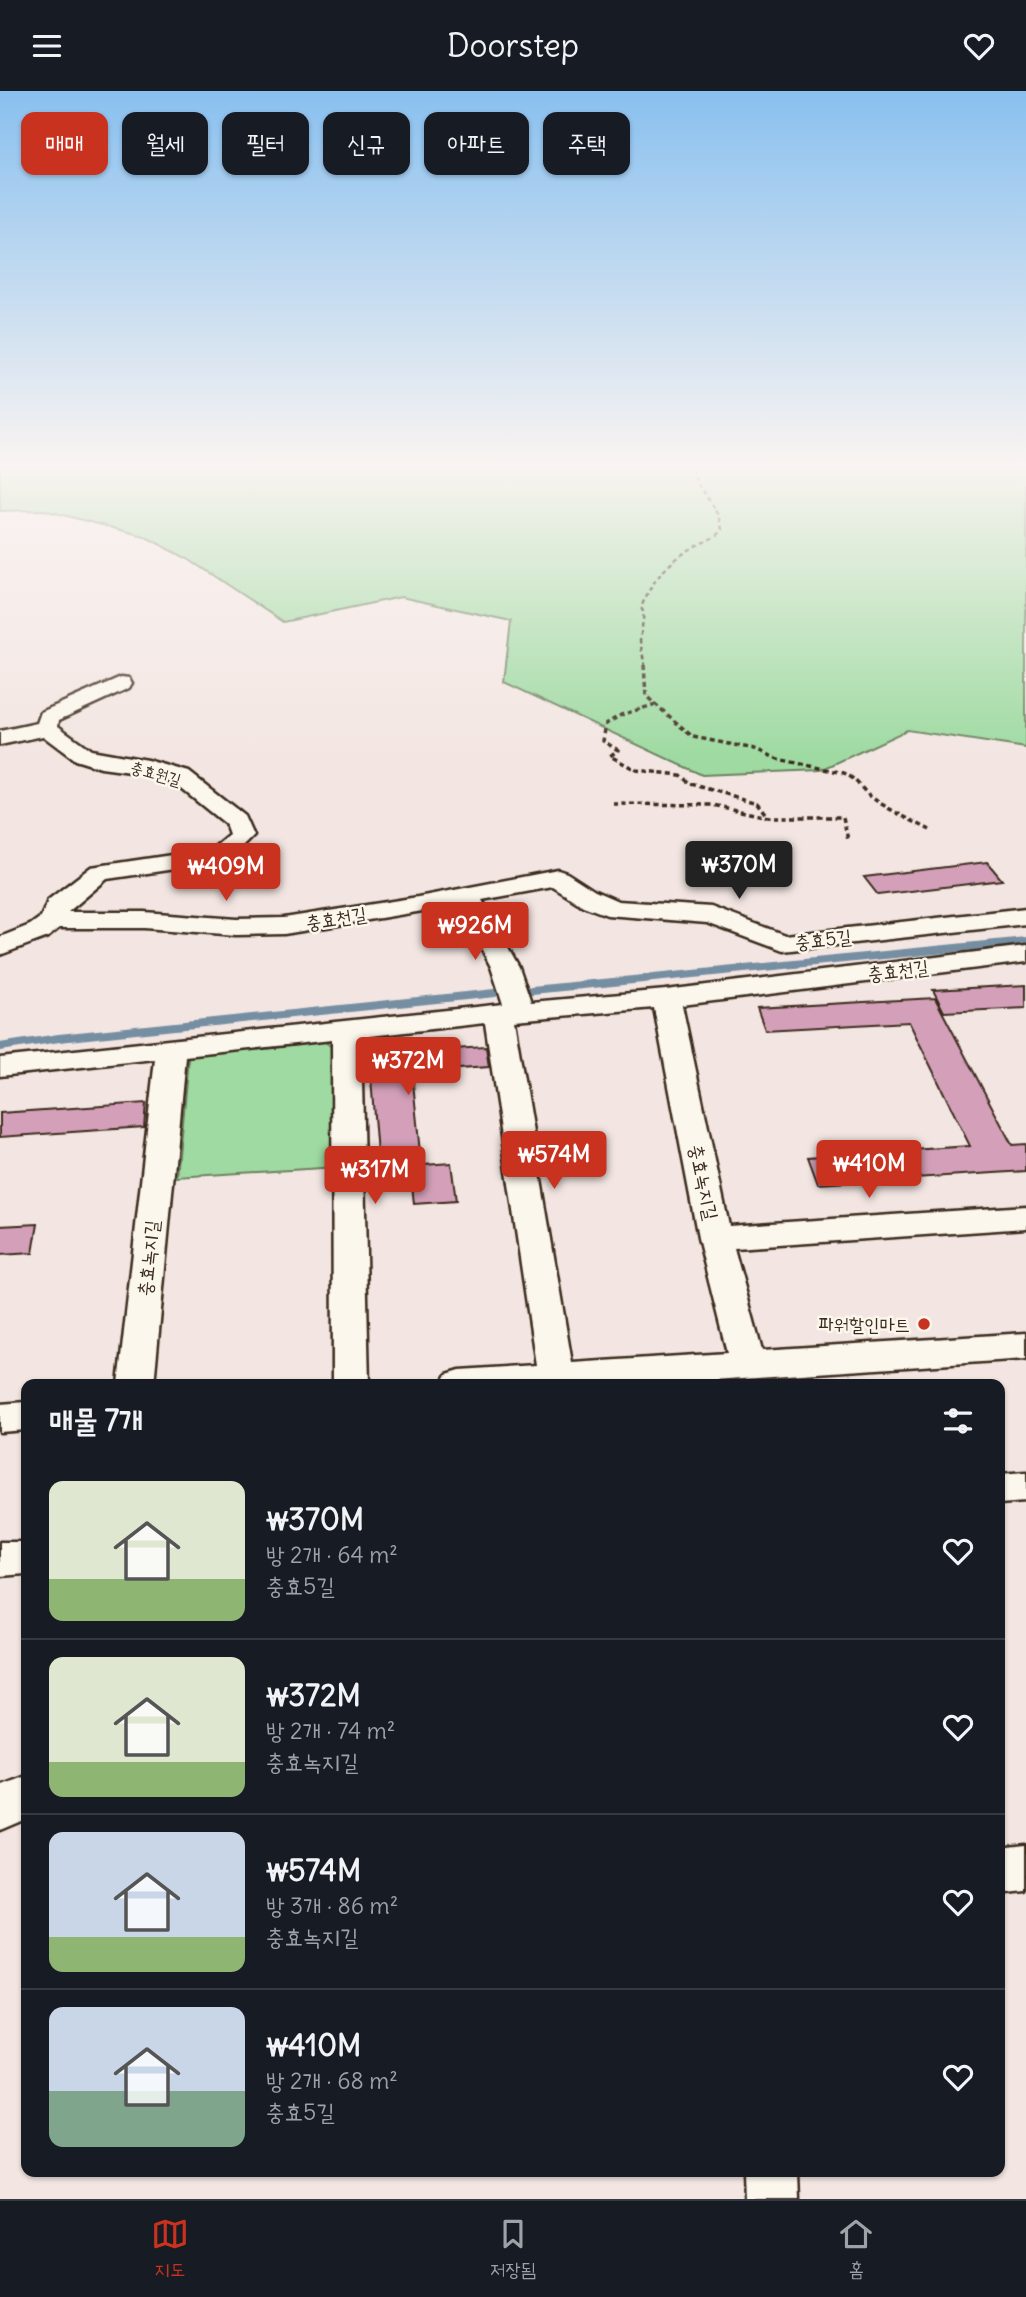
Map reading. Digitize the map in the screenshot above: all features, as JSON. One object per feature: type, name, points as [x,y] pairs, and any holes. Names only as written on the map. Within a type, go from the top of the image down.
[{"type":"street","points":[[0,738],[47,728],[49,717],[121,683]]},
{"type":"street","name":"충효원길","points":[[47,728],[83,754],[100,761],[147,767],[181,777],[236,821],[242,836],[220,856],[100,872],[57,906],[53,920]]},
{"type":"street","name":"충효5길","points":[[467,896],[558,878],[587,900],[609,907],[711,915],[782,943],[1026,916]]},
{"type":"street","points":[[467,896],[505,967],[556,1377]]},
{"type":"street","name":"충효천길","points":[[53,920],[144,920],[236,927],[284,926],[467,896]]},
{"type":"street","points":[[0,947],[39,931],[53,920]]},
{"type":"street","name":"충효천길","points":[[0,1067],[509,1012],[666,998],[1026,954]]},
{"type":"street","name":"충효녹지길","points":[[666,998],[715,1238],[748,1364]]},
{"type":"street","points":[[346,1030],[351,1379]]},
{"type":"street","name":"충효녹지길","points":[[137,1379],[171,1049]]},
{"type":"street","points":[[715,1238],[1026,1217]]},
{"type":"street","points":[[529,1379],[1026,1346]]},
{"type":"street","points":[[0,1418],[21,1416]]},
{"type":"street","points":[[1005,1489],[1026,1487]]},
{"type":"street","points":[[0,1559],[21,1558]]},
{"type":"street","points":[[0,1809],[21,1799]]},
{"type":"street","points":[[1005,1870],[1026,1868]]},
{"type":"street","points":[[771,2177],[772,2199]]},
{"type":"path","points":[[673,562],[649,588],[641,608],[644,613],[640,641],[646,675],[646,696],[693,737],[755,748],[778,758],[844,773],[854,778],[858,787],[874,799],[930,830]]},
{"type":"path","points":[[656,704],[642,706],[626,716],[610,719],[605,725],[603,741],[618,750],[610,756],[636,770],[677,774],[687,778],[691,784],[757,803],[768,817]]},
{"type":"path","points":[[613,804],[715,806],[752,816],[768,817],[843,817],[848,840]]},
{"type":"green space","points":[[193,562],[1026,562],[1026,748],[907,730],[821,770],[702,775],[504,682],[511,621],[401,597],[283,622]]},
{"type":"green space","points":[[319,1038],[338,1051],[338,1167],[177,1177],[188,1058],[202,1049]]},
{"type":"building","points":[[987,862],[1002,880],[878,895],[864,877]]},
{"type":"building","points":[[1026,985],[1026,1008],[944,1012],[933,990]]},
{"type":"building","points":[[935,998],[1012,1145],[1026,1144],[1026,1171],[818,1184],[808,1157],[970,1146],[909,1022],[765,1030],[757,1008]]},
{"type":"building","points":[[486,1047],[489,1067],[412,1072],[421,1163],[378,1166],[369,1054]]},
{"type":"building","points":[[146,1103],[144,1127],[0,1137],[0,1113]]},
{"type":"building","points":[[451,1163],[456,1201],[414,1204],[410,1166]]},
{"type":"building","points":[[38,1224],[33,1253],[0,1255],[0,1226]]},
{"type":"waterway","points":[[532,990],[1026,941]]},
{"type":"waterway","points":[[0,1047],[59,1038],[495,993]]},
{"type":"place","name":"파워할인마트","points":[[924,1324]]}]
